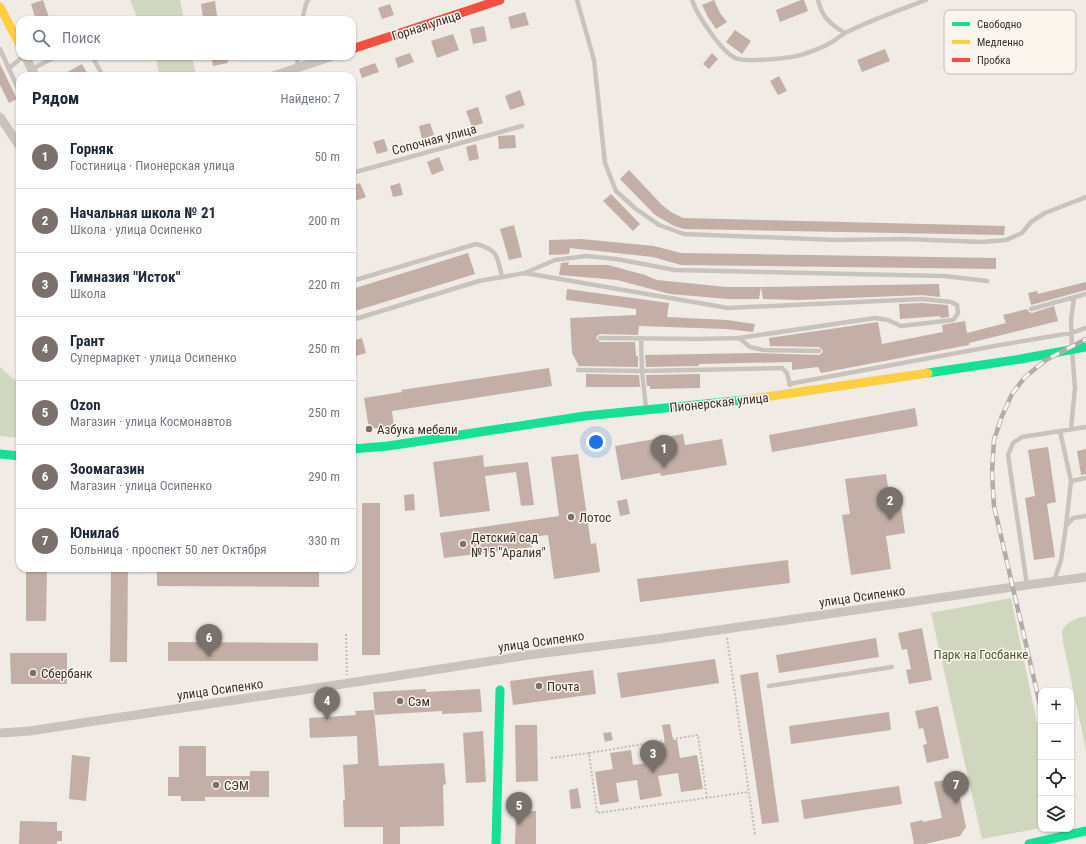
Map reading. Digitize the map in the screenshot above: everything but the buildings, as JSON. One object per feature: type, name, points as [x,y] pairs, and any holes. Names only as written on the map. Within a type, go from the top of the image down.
[{"type":"main road","name":"Горная улица","points":[[356,48],[500,0]]},
{"type":"main road","points":[[0,7],[16,37]]},
{"type":"main road","name":"Пионерская улица","points":[[356,449],[388,446],[585,416],[740,401],[790,389],[1021,359],[1086,347]]},
{"type":"main road","points":[[0,454],[16,456]]},
{"type":"main road","points":[[496,844],[500,690]]},
{"type":"main road","points":[[1029,844],[1060,840],[1086,830]]},
{"type":"street","points":[[27,60],[33,72]]},
{"type":"street","points":[[285,72],[321,60]]},
{"type":"street","points":[[0,117],[16,141]]},
{"type":"street","name":"улица Осипенко","points":[[0,733],[37,730],[347,684],[529,655],[657,639],[1086,577]]},
{"type":"lane","points":[[303,16],[308,0]]},
{"type":"lane","points":[[577,0],[594,60],[605,163],[616,191],[636,209],[659,225],[684,234],[836,240],[905,239],[982,242],[1006,240],[1022,233],[1031,222],[1045,213],[1086,197]]},
{"type":"lane","points":[[692,0],[694,7],[707,27],[722,46],[735,58],[755,61],[803,55],[831,42],[845,32],[926,0]]},
{"type":"lane","points":[[818,0],[821,12],[834,26],[845,32]]},
{"type":"lane","points":[[0,49],[16,84]]},
{"type":"lane","points":[[9,68],[20,60]]},
{"type":"lane","points":[[35,72],[52,60]]},
{"type":"lane","points":[[94,60],[101,72]]},
{"type":"lane","points":[[297,68],[298,60]]},
{"type":"lane","name":"Сопочная улица","points":[[356,172],[522,126]]},
{"type":"lane","points":[[356,280],[476,244],[487,247],[496,254],[502,277]]},
{"type":"lane","points":[[356,319],[479,281],[525,273],[555,260],[586,256],[616,259],[676,270],[944,276],[987,281]]},
{"type":"lane","points":[[525,273],[728,308],[922,299],[950,302],[957,305],[958,313],[953,320],[900,326],[888,320],[875,318],[739,338],[600,338]]},
{"type":"lane","points":[[1032,309],[1086,294]]},
{"type":"lane","points":[[1071,429],[1075,388],[1071,333],[1074,298]]},
{"type":"lane","points":[[578,370],[642,371],[782,368],[787,373],[790,389],[992,346],[1071,333],[1086,328]]},
{"type":"lane","points":[[641,338],[642,371],[646,410]]},
{"type":"lane","points":[[739,338],[750,347],[763,350],[819,351]]},
{"type":"lane","points":[[1027,585],[1008,455],[1013,443],[1022,437],[1086,427]]},
{"type":"lane","points":[[1054,581],[1061,560],[1070,480],[1060,431]]},
{"type":"lane","points":[[1070,480],[1086,478]]},
{"type":"lane","points":[[1066,526],[1073,518],[1086,516]]},
{"type":"lane","points":[[769,686],[892,667]]},
{"type":"path","points":[[726,629],[755,835]]},
{"type":"path","points":[[346,634],[347,684]]},
{"type":"path","points":[[551,758],[589,754],[698,735],[707,798]]},
{"type":"path","points":[[589,754],[597,813],[749,792]]},
{"type":"green space","points":[[130,0],[180,0],[183,16],[136,16]]},
{"type":"green space","points":[[156,60],[193,60],[195,72],[159,72]]},
{"type":"green space","points":[[0,367],[16,381],[16,438],[0,436]]},
{"type":"green space","name":"Парк на Госбанке","points":[[1011,598],[1038,728],[1038,829],[982,839],[931,613]]},
{"type":"green space","points":[[1086,616],[1086,750],[1062,632],[1069,623],[1075,619]]},
{"type":"railway","points":[[1038,696],[994,506],[992,472],[994,440],[1002,416],[1012,394],[1025,377],[1046,360],[1086,339]]},
{"type":"traffic: fast","points":[[928,373],[1021,359],[1086,347]]},
{"type":"traffic: fast","points":[[356,449],[388,446],[585,416],[745,400]]},
{"type":"traffic: fast","points":[[0,454],[16,456]]},
{"type":"traffic: fast","points":[[496,844],[500,690]]},
{"type":"traffic: fast","points":[[1029,844],[1086,831]]},
{"type":"traffic: slow","points":[[0,7],[16,37]]},
{"type":"traffic: slow","points":[[745,400],[928,373]]},
{"type":"traffic: jam","points":[[356,48],[500,0]]},
{"type":"place","name":"Азбука мебели","points":[[369,429]]},
{"type":"place","name":"Горняк","points":[[664,468]]},
{"type":"place","name":"Лотос","points":[[571,517]]},
{"type":"place","name":"Начальная школа № 21","points":[[890,520]]},
{"type":"place","name":"Детский сад №15 \"Аралия\"","points":[[463,544]]},
{"type":"place","name":"Зоомагазин","points":[[209,657]]},
{"type":"place","name":"Сбербанк","points":[[33,673]]},
{"type":"place","name":"Почта","points":[[539,686]]},
{"type":"place","name":"Сэм","points":[[400,701]]},
{"type":"place","name":"Грант","points":[[327,720]]},
{"type":"place","name":"Гимназия \"Исток\"","points":[[653,773]]},
{"type":"place","name":"СЭМ","points":[[216,785]]},
{"type":"place","name":"Юнилаб","points":[[956,804]]},
{"type":"place","name":"Ozon","points":[[519,825]]}]
